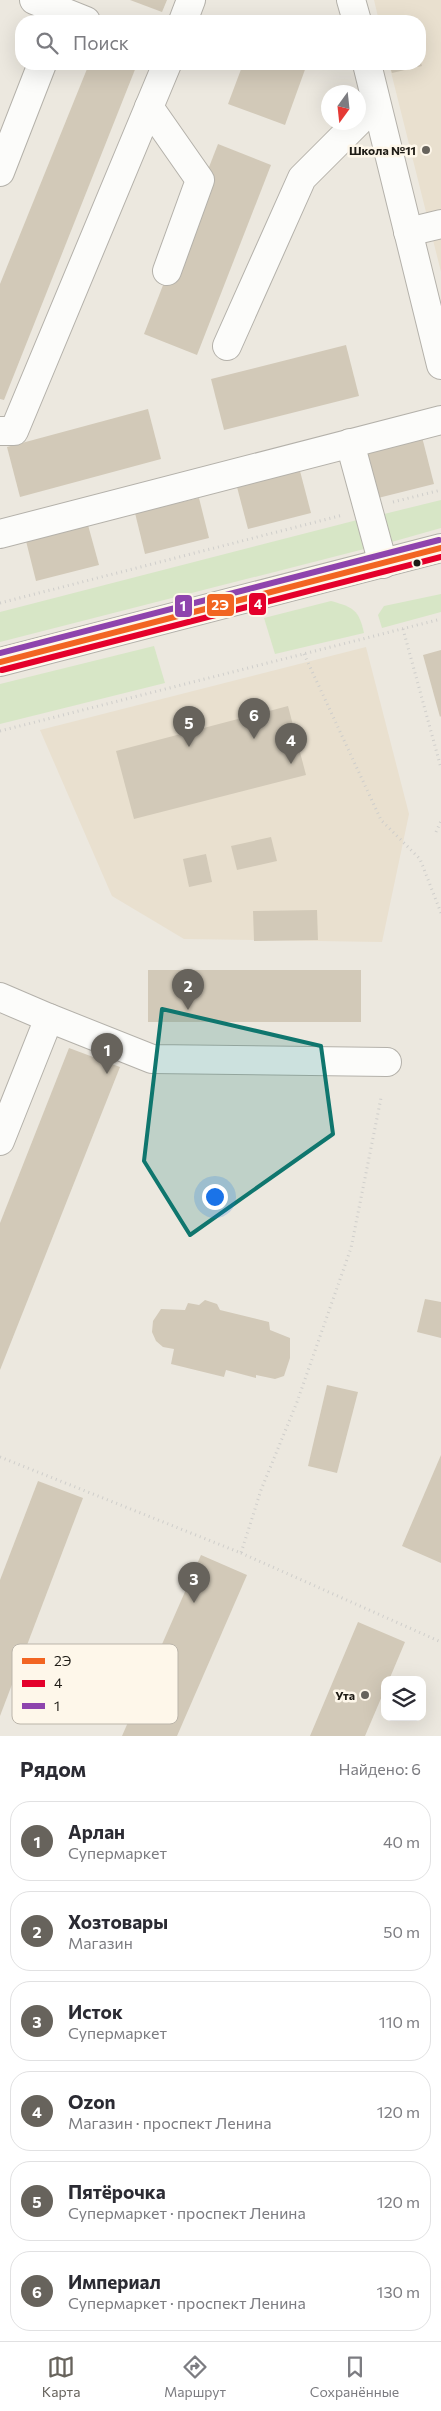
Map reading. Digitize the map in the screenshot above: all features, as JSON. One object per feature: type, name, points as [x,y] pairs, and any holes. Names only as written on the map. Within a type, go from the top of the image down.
[{"type":"street","points":[[34,0],[68,13]]},
{"type":"street","points":[[185,15],[191,0]]},
{"type":"street","points":[[351,0],[355,15]]},
{"type":"street","points":[[0,172],[40,70]]},
{"type":"street","points":[[0,431],[14,431],[164,70]]},
{"type":"street","points":[[366,85],[367,70]]},
{"type":"street","points":[[149,107],[200,180],[167,271]]},
{"type":"street","points":[[366,121],[408,232],[441,365]]},
{"type":"street","points":[[227,346],[302,178],[350,130]]},
{"type":"street","points":[[408,232],[441,224]]},
{"type":"street","points":[[0,534],[441,420]]},
{"type":"street","points":[[350,443],[383,564]]},
{"type":"street","points":[[0,662],[441,548]]},
{"type":"street","points":[[0,997],[152,1058],[387,1062]]},
{"type":"street","points":[[0,1140],[49,1018]]},
{"type":"path","points":[[0,604],[441,490]]},
{"type":"path","points":[[0,732],[441,619]]},
{"type":"path","points":[[403,628],[441,768]]},
{"type":"path","points":[[304,654],[381,820],[420,858],[441,913]]},
{"type":"path","points":[[436,832],[441,822]]},
{"type":"path","points":[[241,1553],[262,1490],[297,1402],[351,1248],[381,1098]]},
{"type":"path","points":[[0,1457],[241,1553],[441,1642]]},
{"type":"highlighted area","points":[[162,1009],[321,1046],[333,1134],[190,1235],[144,1161]]},
{"type":"shaded area","name":"Школа №11","points":[[374,0],[441,0],[441,272],[390,70],[426,70],[426,15],[378,15]]},
{"type":"shaded area","points":[[366,647],[409,814],[382,942],[184,939],[112,896],[40,730]]},
{"type":"green space","points":[[441,500],[441,528],[388,543],[380,515]]},
{"type":"green space","points":[[365,518],[372,547],[0,642],[0,612]]},
{"type":"green space","points":[[441,594],[441,612],[382,628],[378,615],[384,606]]},
{"type":"green space","points":[[331,601],[345,605],[354,611],[360,619],[364,633],[275,654],[264,618]]},
{"type":"green space","points":[[154,646],[165,683],[0,724],[0,684]]},
{"type":"building","points":[[130,0],[167,0],[162,12]]},
{"type":"building","points":[[87,70],[135,70],[4,400],[0,399],[0,284]]},
{"type":"building","points":[[241,70],[305,70],[285,125],[228,104]]},
{"type":"building","points":[[391,70],[405,70],[392,73]]},
{"type":"building","points":[[218,144],[271,165],[197,355],[144,334]]},
{"type":"building","points":[[346,345],[359,396],[224,430],[211,379]]},
{"type":"building","points":[[148,409],[161,459],[20,497],[7,447]]},
{"type":"building","points":[[422,437],[434,484],[370,500],[358,453]]},
{"type":"building","points":[[300,471],[311,513],[248,529],[237,487]]},
{"type":"building","points":[[199,498],[209,538],[145,554],[135,513]]},
{"type":"building","points":[[88,525],[99,565],[36,581],[26,541]]},
{"type":"building","points":[[441,650],[441,716],[440,717],[423,655]]},
{"type":"building","points":[[288,706],[306,775],[134,819],[116,751]]},
{"type":"building","points":[[271,837],[277,861],[237,870],[231,846]]},
{"type":"building","points":[[206,854],[212,882],[189,887],[183,859]]},
{"type":"building","points":[[317,910],[318,940],[254,941],[253,911]]},
{"type":"building","points":[[148,970],[361,970],[361,1022],[148,1022]]},
{"type":"building","points":[[69,1048],[120,1067],[0,1370],[0,1223]]},
{"type":"building","points":[[425,1299],[441,1302],[441,1338],[417,1332]]},
{"type":"building","points":[[205,1300],[217,1304],[220,1310],[269,1322],[270,1330],[290,1338],[290,1358],[284,1376],[275,1379],[256,1375],[256,1378],[226,1370],[224,1377],[171,1364],[174,1349],[163,1347],[156,1341],[152,1332],[153,1321],[161,1309],[185,1310],[188,1303],[199,1305]]},
{"type":"building","points":[[327,1385],[358,1392],[337,1473],[308,1466]]},
{"type":"building","points":[[441,1455],[441,1563],[402,1546]]},
{"type":"building","points":[[38,1481],[83,1498],[27,1644],[12,1644],[12,1684],[0,1716],[0,1580]]},
{"type":"building","points":[[201,1555],[247,1575],[177,1736],[122,1736],[127,1724],[178,1724],[178,1644],[162,1644]]},
{"type":"building","points":[[358,1622],[405,1642],[391,1676],[381,1676],[381,1698],[365,1736],[310,1736]]},
{"type":"transit line","name":"1","points":[[0,653],[439,540]]},
{"type":"transit line","name":"2Э","points":[[0,662],[441,548]]},
{"type":"transit line","name":"4","points":[[2,670],[441,557]]},
{"type":"place","name":"Школа №11","points":[[426,150]]},
{"type":"place","name":"Империал","points":[[254,739]]},
{"type":"place","name":"Пятёрочка","points":[[189,747]]},
{"type":"place","name":"Ozon","points":[[291,764]]},
{"type":"place","name":"Хозтовары","points":[[188,1010]]},
{"type":"place","name":"Арлан","points":[[107,1074]]},
{"type":"place","name":"Исток","points":[[194,1603]]},
{"type":"place","name":"Ута","points":[[365,1695]]}]
